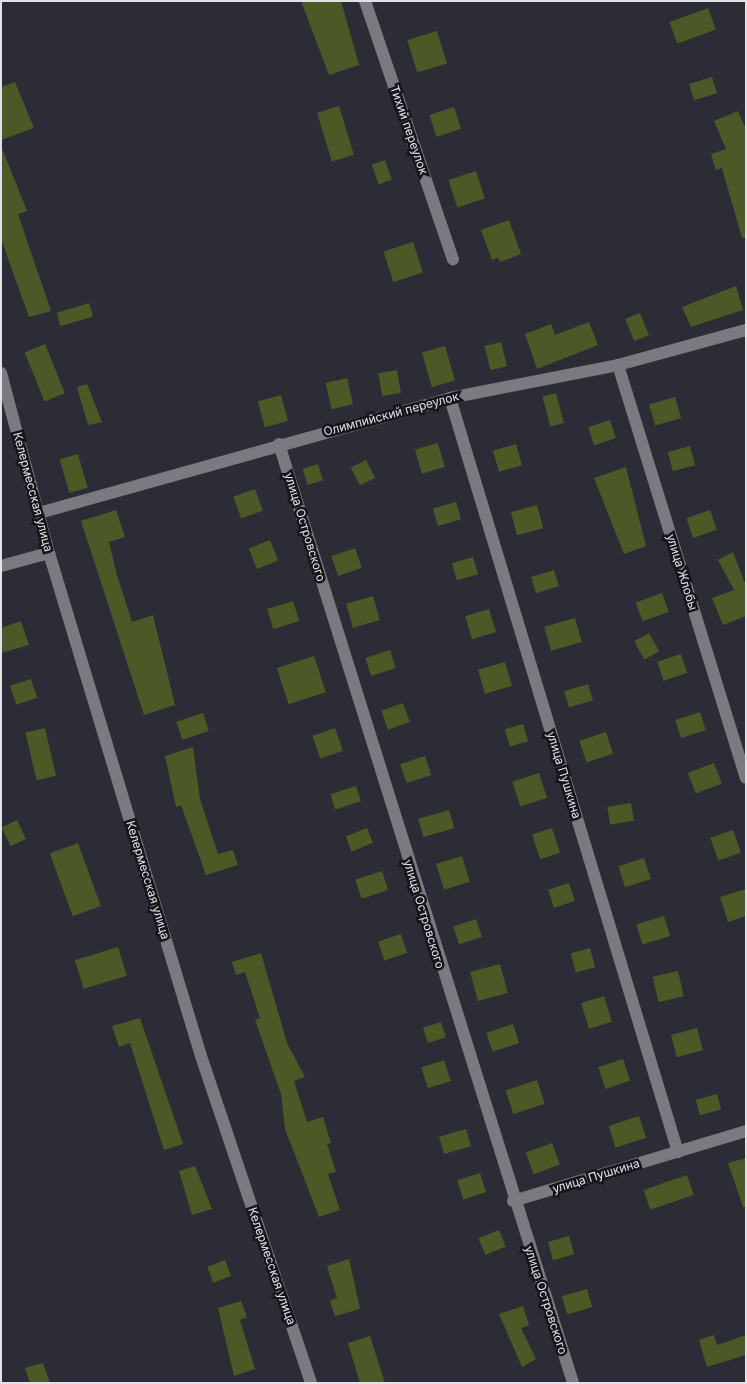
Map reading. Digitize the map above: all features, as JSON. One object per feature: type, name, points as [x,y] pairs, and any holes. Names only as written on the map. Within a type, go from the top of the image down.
[{"type":"street","name":"Тихий переулок","points":[[365,1],[453,259]]},
{"type":"street","name":"Олимпийский переулок","points":[[39,513],[279,444],[450,398],[618,364],[746,330]]},
{"type":"street","name":"улица Жлобы","points":[[618,364],[746,778]]},
{"type":"street","name":"Келермесская улица","points":[[1,373],[49,553],[201,1056],[311,1383]]},
{"type":"street","name":"улица Пушкина","points":[[450,398],[678,1152]]},
{"type":"street","name":"улица Островского","points":[[279,444],[513,1201],[573,1383]]},
{"type":"street","points":[[1,566],[49,553]]},
{"type":"street","name":"улица Пушкина","points":[[513,1201],[746,1131]]},
{"type":"building","points":[[301,1],[341,1],[359,65],[329,75]]},
{"type":"building","points":[[708,8],[716,30],[677,44],[669,22]]},
{"type":"building","points":[[437,31],[447,64],[417,73],[407,40]]},
{"type":"building","points":[[712,77],[717,93],[694,100],[689,84]]},
{"type":"building","points":[[15,82],[34,128],[1,140],[1,87]]},
{"type":"building","points":[[339,106],[354,155],[332,161],[317,113]]},
{"type":"building","points":[[454,107],[461,129],[436,137],[429,115]]},
{"type":"building","points":[[738,111],[746,129],[746,238],[742,238],[722,168],[716,170],[711,154],[726,149],[714,121]]},
{"type":"building","points":[[1,146],[27,211],[18,214],[51,311],[29,317],[1,239]]},
{"type":"building","points":[[385,160],[392,180],[379,184],[372,165]]},
{"type":"building","points":[[476,171],[485,199],[457,208],[448,180]]},
{"type":"building","points":[[509,220],[521,254],[500,262],[498,258],[492,260],[481,230]]},
{"type":"building","points":[[413,242],[423,272],[393,282],[384,252]]},
{"type":"building","points":[[736,286],[743,310],[691,327],[682,307]]},
{"type":"building","points":[[89,303],[93,316],[61,326],[56,313]]},
{"type":"building","points":[[640,313],[649,335],[634,341],[625,319]]},
{"type":"building","points":[[589,322],[598,345],[537,369],[525,334],[551,324],[555,335]]},
{"type":"building","points":[[501,342],[507,366],[491,370],[485,346]]},
{"type":"building","points":[[45,344],[65,393],[44,401],[25,352]]},
{"type":"building","points":[[445,346],[455,381],[432,387],[422,353]]},
{"type":"building","points":[[397,370],[401,393],[382,396],[378,373]]},
{"type":"building","points":[[347,378],[353,404],[332,409],[326,383]]},
{"type":"building","points":[[87,384],[102,422],[88,425],[77,387]]},
{"type":"building","points":[[556,393],[564,423],[551,427],[542,397]]},
{"type":"building","points":[[281,395],[288,421],[265,427],[258,401]]},
{"type":"building","points":[[675,397],[681,418],[655,426],[649,404]]},
{"type":"building","points":[[610,420],[616,438],[594,445],[588,427]]},
{"type":"building","points":[[438,443],[445,467],[422,474],[415,450]]},
{"type":"building","points":[[516,444],[522,465],[499,472],[493,451]]},
{"type":"building","points":[[690,446],[695,465],[673,471],[668,452]]},
{"type":"building","points":[[78,454],[88,488],[69,493],[60,459]]},
{"type":"building","points":[[366,460],[375,478],[360,486],[351,468]]},
{"type":"building","points":[[318,464],[323,480],[308,485],[303,469]]},
{"type":"building","points":[[626,467],[646,546],[624,554],[594,478]]},
{"type":"building","points":[[255,489],[263,511],[241,518],[233,497]]},
{"type":"building","points":[[456,502],[461,519],[438,526],[433,509]]},
{"type":"building","points":[[537,505],[543,528],[517,535],[511,512]]},
{"type":"building","points":[[116,510],[125,537],[109,542],[117,575],[132,622],[153,615],[175,705],[144,715],[81,521]]},
{"type":"building","points":[[710,510],[717,530],[693,538],[686,518]]},
{"type":"building","points":[[270,540],[278,560],[257,569],[249,549]]},
{"type":"building","points":[[355,548],[362,568],[338,576],[331,556]]},
{"type":"building","points":[[733,552],[746,586],[746,616],[723,625],[712,598],[734,590],[718,560]]},
{"type":"building","points":[[473,557],[478,574],[457,580],[452,563]]},
{"type":"building","points":[[554,570],[559,586],[536,593],[531,577]]},
{"type":"building","points":[[662,593],[669,612],[643,621],[636,603]]},
{"type":"building","points":[[373,596],[380,620],[353,628],[346,604]]},
{"type":"building","points":[[293,601],[299,621],[273,629],[267,609]]},
{"type":"building","points":[[489,609],[496,632],[472,639],[465,616]]},
{"type":"building","points":[[575,618],[582,642],[551,651],[544,627]]},
{"type":"building","points":[[21,621],[29,645],[1,653],[1,628]]},
{"type":"building","points":[[649,633],[659,651],[644,660],[634,641]]},
{"type":"building","points":[[390,650],[396,668],[371,676],[365,658]]},
{"type":"building","points":[[681,654],[687,673],[663,681],[657,662]]},
{"type":"building","points":[[314,656],[326,692],[289,704],[277,668]]},
{"type":"building","points":[[505,662],[512,686],[485,694],[478,670]]},
{"type":"building","points":[[31,679],[37,698],[16,705],[10,686]]},
{"type":"building","points":[[588,684],[593,700],[569,708],[564,691]]},
{"type":"building","points":[[403,703],[410,722],[388,730],[381,711]]},
{"type":"building","points":[[700,712],[706,730],[681,738],[675,720]]},
{"type":"building","points":[[203,713],[209,731],[182,740],[176,722]]},
{"type":"building","points":[[523,724],[528,741],[510,747],[505,729]]},
{"type":"building","points":[[45,728],[56,776],[37,780],[26,732]]},
{"type":"building","points":[[335,728],[343,751],[320,759],[312,736]]},
{"type":"building","points":[[606,732],[613,754],[586,763],[579,741]]},
{"type":"building","points":[[193,747],[200,799],[218,854],[233,850],[238,865],[206,875],[181,805],[176,807],[165,756]]},
{"type":"building","points":[[425,756],[431,775],[406,783],[400,764]]},
{"type":"building","points":[[714,763],[722,784],[696,794],[688,773]]},
{"type":"building","points":[[539,773],[547,798],[520,806],[512,782]]},
{"type":"building","points":[[356,786],[361,801],[335,810],[330,794]]},
{"type":"building","points":[[631,803],[634,821],[610,825],[607,807]]},
{"type":"building","points":[[449,810],[454,828],[423,837],[418,819]]},
{"type":"building","points":[[17,820],[26,839],[10,846],[2,827]]},
{"type":"building","points":[[367,828],[373,843],[352,851],[346,837]]},
{"type":"building","points":[[552,828],[560,853],[540,859],[532,834]]},
{"type":"building","points":[[733,830],[741,853],[718,861],[710,838]]},
{"type":"building","points":[[78,843],[101,906],[73,916],[50,853]]},
{"type":"building","points":[[462,856],[470,882],[444,890],[436,864]]},
{"type":"building","points":[[644,858],[651,879],[625,887],[618,866]]},
{"type":"building","points":[[382,871],[388,890],[362,899],[355,880]]},
{"type":"building","points":[[569,883],[575,901],[554,908],[548,890]]},
{"type":"building","points":[[746,889],[746,916],[728,922],[720,897]]},
{"type":"building","points":[[664,916],[670,936],[642,945],[636,924]]},
{"type":"building","points":[[476,919],[482,937],[459,944],[453,926]]},
{"type":"building","points":[[401,934],[407,953],[384,960],[378,941]]},
{"type":"building","points":[[118,947],[127,976],[84,989],[75,960]]},
{"type":"building","points":[[590,948],[595,967],[576,972],[571,953]]},
{"type":"building","points":[[261,953],[287,1043],[305,1077],[294,1081],[307,1122],[323,1117],[331,1143],[327,1144],[336,1172],[328,1174],[340,1210],[319,1217],[285,1129],[281,1094],[255,1020],[260,1018],[245,972],[236,975],[232,962]]},
{"type":"building","points":[[500,964],[508,993],[478,1001],[470,972]]},
{"type":"building","points":[[678,971],[684,996],[659,1002],[653,977]]},
{"type":"building","points":[[604,996],[612,1022],[589,1029],[581,1003]]},
{"type":"building","points":[[140,1018],[183,1144],[164,1150],[130,1043],[119,1047],[112,1026]]},
{"type":"building","points":[[441,1022],[446,1037],[428,1043],[423,1028]]},
{"type":"building","points":[[513,1024],[519,1043],[493,1052],[486,1033]]},
{"type":"building","points":[[697,1028],[703,1050],[677,1057],[671,1035]]},
{"type":"building","points":[[623,1059],[630,1081],[605,1089],[598,1067]]},
{"type":"building","points":[[444,1060],[451,1081],[428,1088],[421,1067]]},
{"type":"building","points":[[537,1080],[545,1104],[513,1114],[506,1090]]},
{"type":"building","points":[[717,1094],[721,1109],[700,1115],[696,1100]]},
{"type":"building","points":[[639,1116],[646,1138],[616,1148],[609,1126]]},
{"type":"building","points":[[466,1129],[471,1146],[444,1154],[439,1137]]},
{"type":"building","points":[[552,1143],[560,1165],[534,1174],[526,1153]]},
{"type":"building","points":[[746,1158],[746,1207],[743,1207],[728,1163]]},
{"type":"building","points":[[195,1166],[212,1209],[192,1215],[179,1171]]},
{"type":"building","points":[[480,1173],[486,1192],[463,1199],[457,1180]]},
{"type":"building","points":[[687,1175],[694,1195],[650,1210],[644,1190]]},
{"type":"building","points":[[499,1230],[506,1247],[485,1255],[479,1238]]},
{"type":"building","points":[[569,1236],[574,1254],[553,1260],[548,1242]]},
{"type":"building","points":[[349,1259],[360,1309],[335,1316],[330,1301],[337,1298],[327,1266]]},
{"type":"building","points":[[225,1260],[231,1276],[213,1283],[207,1267]]},
{"type":"building","points":[[587,1289],[592,1307],[567,1314],[562,1296]]},
{"type":"building","points":[[241,1301],[247,1317],[240,1320],[255,1369],[234,1376],[218,1308]]},
{"type":"building","points":[[523,1306],[529,1325],[521,1328],[536,1359],[522,1367],[499,1314]]},
{"type":"building","points":[[714,1335],[717,1345],[746,1335],[746,1355],[707,1367],[699,1340]]},
{"type":"building","points":[[370,1336],[385,1383],[360,1383],[348,1343]]},
{"type":"building","points":[[43,1363],[50,1383],[30,1383],[25,1368]]}]
